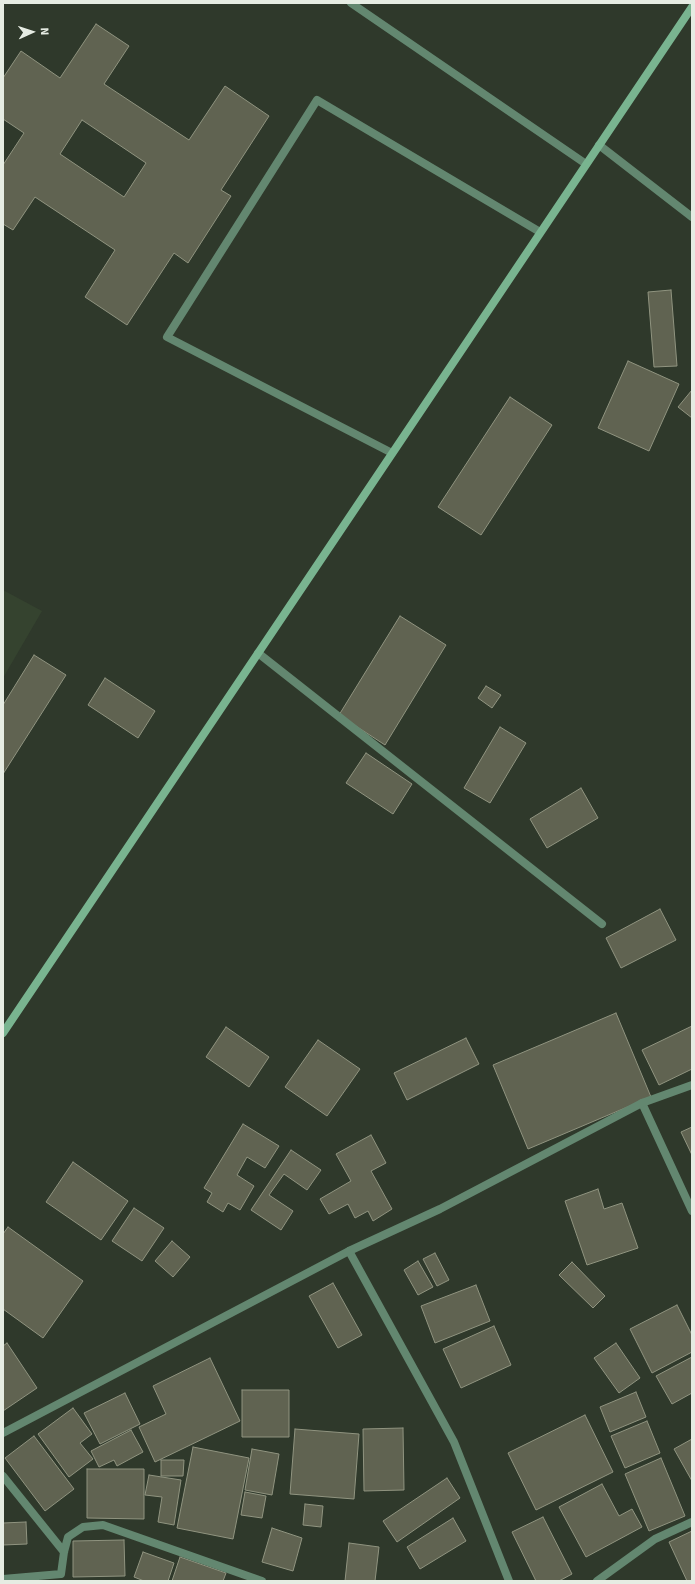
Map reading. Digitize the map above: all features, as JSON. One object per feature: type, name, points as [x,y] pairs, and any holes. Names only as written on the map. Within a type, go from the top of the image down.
[{"type":"main road","points":[[3,1033],[692,7]]},
{"type":"street","points":[[351,3],[586,164]]},
{"type":"street","points":[[392,453],[167,337],[316,100],[540,232]]},
{"type":"street","points":[[598,145],[692,217]]},
{"type":"street","points":[[258,653],[602,924]]},
{"type":"street","points":[[3,1433],[349,1251],[440,1209],[642,1103],[692,1085]]},
{"type":"street","points":[[642,1103],[692,1211]]},
{"type":"street","points":[[349,1251],[454,1442],[509,1581]]},
{"type":"street","points":[[3,1476],[64,1552]]},
{"type":"street","points":[[597,1581],[655,1539],[692,1522]]},
{"type":"street","points":[[3,1579],[61,1577],[64,1552],[68,1537],[83,1527],[103,1525],[262,1581]]},
{"type":"shaded area","points":[[3,590],[42,611],[3,678]]},
{"type":"building","points":[[96,24],[129,46],[104,84],[189,140],[225,86],[269,116],[221,190],[231,196],[188,263],[174,253],[127,325],[85,297],[115,250],[35,197],[13,230],[3,224],[3,165],[24,133],[3,119],[3,78],[21,51],[60,78]],"holes":[[[82,120],[146,163],[124,197],[60,154]]]},
{"type":"building","points":[[671,290],[677,366],[654,367],[648,292]]},
{"type":"building","points":[[628,361],[679,384],[649,451],[598,428]]},
{"type":"building","points":[[692,390],[692,418],[678,407]]},
{"type":"building","points":[[510,397],[552,425],[481,535],[438,507]]},
{"type":"building","points":[[400,616],[446,645],[385,745],[339,715]]},
{"type":"building","points":[[34,655],[66,675],[3,774],[3,705]]},
{"type":"building","points":[[105,678],[155,711],[138,738],[88,705]]},
{"type":"building","points":[[486,686],[501,695],[492,708],[478,698]]},
{"type":"building","points":[[500,727],[526,743],[490,803],[464,788]]},
{"type":"building","points":[[366,753],[412,784],[393,814],[346,783]]},
{"type":"building","points":[[581,788],[598,818],[547,848],[530,819]]},
{"type":"building","points":[[660,909],[676,940],[621,968],[606,938]]},
{"type":"building","points":[[616,1013],[651,1097],[528,1149],[493,1065]]},
{"type":"building","points":[[692,1026],[692,1069],[659,1085],[642,1050]]},
{"type":"building","points":[[226,1027],[269,1057],[249,1087],[206,1057]]},
{"type":"building","points":[[466,1038],[479,1064],[407,1100],[394,1073]]},
{"type":"building","points":[[318,1040],[360,1069],[327,1116],[285,1087]]},
{"type":"building","points":[[243,1124],[279,1146],[265,1168],[247,1157],[237,1175],[254,1186],[240,1210],[228,1203],[223,1212],[207,1202],[212,1193],[204,1188]]},
{"type":"building","points":[[692,1127],[692,1155],[681,1132]]},
{"type":"building","points":[[371,1135],[386,1163],[371,1171],[392,1209],[373,1221],[368,1211],[355,1218],[348,1204],[329,1214],[320,1199],[351,1181],[336,1154]]},
{"type":"building","points":[[291,1150],[321,1170],[307,1190],[284,1174],[269,1195],[293,1211],[281,1230],[251,1210]]},
{"type":"building","points":[[73,1162],[128,1201],[101,1240],[46,1202]]},
{"type":"building","points":[[598,1189],[604,1209],[622,1203],[638,1248],[587,1265],[565,1201]]},
{"type":"building","points":[[134,1208],[164,1228],[142,1261],[112,1241]]},
{"type":"building","points":[[8,1227],[83,1281],[43,1338],[3,1309],[3,1234]]},
{"type":"building","points":[[172,1241],[190,1257],[173,1277],[155,1261]]},
{"type":"building","points":[[435,1253],[449,1280],[437,1286],[423,1259]]},
{"type":"building","points":[[418,1261],[433,1287],[418,1295],[404,1270]]},
{"type":"building","points":[[572,1262],[605,1296],[593,1308],[559,1275]]},
{"type":"building","points":[[333,1283],[362,1335],[338,1348],[309,1296]]},
{"type":"building","points":[[476,1285],[490,1321],[435,1343],[421,1306]]},
{"type":"building","points":[[677,1305],[692,1335],[692,1352],[652,1373],[630,1329]]},
{"type":"building","points":[[494,1326],[511,1365],[461,1388],[443,1349]]},
{"type":"building","points":[[7,1343],[37,1388],[3,1411],[3,1346]]},
{"type":"building","points":[[616,1343],[640,1378],[619,1393],[594,1358]]},
{"type":"building","points":[[692,1357],[692,1393],[672,1404],[656,1376]]},
{"type":"building","points":[[210,1358],[240,1421],[155,1462],[139,1427],[166,1414],[153,1386]]},
{"type":"building","points":[[242,1390],[289,1390],[289,1437],[242,1437]]},
{"type":"building","points":[[636,1392],[646,1417],[610,1432],[600,1407]]},
{"type":"building","points":[[125,1393],[140,1424],[100,1444],[84,1413]]},
{"type":"building","points":[[73,1408],[92,1434],[80,1443],[93,1459],[69,1477],[38,1434]]},
{"type":"building","points":[[585,1415],[613,1472],[536,1510],[508,1453]]},
{"type":"building","points":[[647,1421],[660,1453],[625,1468],[611,1436]]},
{"type":"building","points":[[403,1428],[404,1490],[364,1491],[363,1429]]},
{"type":"building","points":[[295,1429],[359,1434],[354,1499],[290,1494]]},
{"type":"building","points":[[131,1430],[143,1452],[117,1466],[114,1460],[99,1467],[91,1451]]},
{"type":"building","points":[[34,1436],[74,1489],[45,1511],[5,1458]]},
{"type":"building","points":[[692,1439],[692,1481],[674,1449]]},
{"type":"building","points":[[193,1447],[249,1458],[233,1539],[177,1528]]},
{"type":"building","points":[[252,1449],[279,1454],[272,1495],[245,1490]]},
{"type":"building","points":[[661,1458],[685,1516],[649,1531],[625,1474]]},
{"type":"building","points":[[161,1460],[184,1460],[183,1476],[161,1476]]},
{"type":"building","points":[[87,1469],[144,1469],[144,1519],[87,1518]]},
{"type":"building","points":[[149,1475],[181,1480],[174,1525],[158,1522],[162,1497],[145,1495]]},
{"type":"building","points":[[447,1478],[460,1498],[397,1542],[383,1521]]},
{"type":"building","points":[[602,1484],[619,1516],[632,1509],[642,1527],[586,1557],[559,1507]]},
{"type":"building","points":[[245,1492],[266,1496],[262,1518],[241,1515]]},
{"type":"building","points":[[305,1504],[323,1506],[321,1527],[303,1525]]},
{"type":"building","points":[[543,1517],[572,1574],[559,1581],[536,1581],[512,1532]]},
{"type":"building","points":[[453,1518],[466,1541],[420,1569],[407,1547]]},
{"type":"building","points":[[26,1522],[27,1544],[3,1545],[3,1523]]},
{"type":"building","points":[[272,1528],[302,1538],[293,1571],[262,1562]]},
{"type":"building","points":[[692,1531],[692,1581],[687,1581],[669,1542]]},
{"type":"building","points":[[124,1540],[125,1576],[73,1577],[73,1541]]},
{"type":"building","points":[[349,1543],[379,1547],[375,1581],[345,1581]]},
{"type":"building","points":[[143,1552],[174,1563],[168,1581],[144,1581],[134,1577]]},
{"type":"building","points":[[180,1557],[226,1573],[223,1581],[172,1581]]}]
